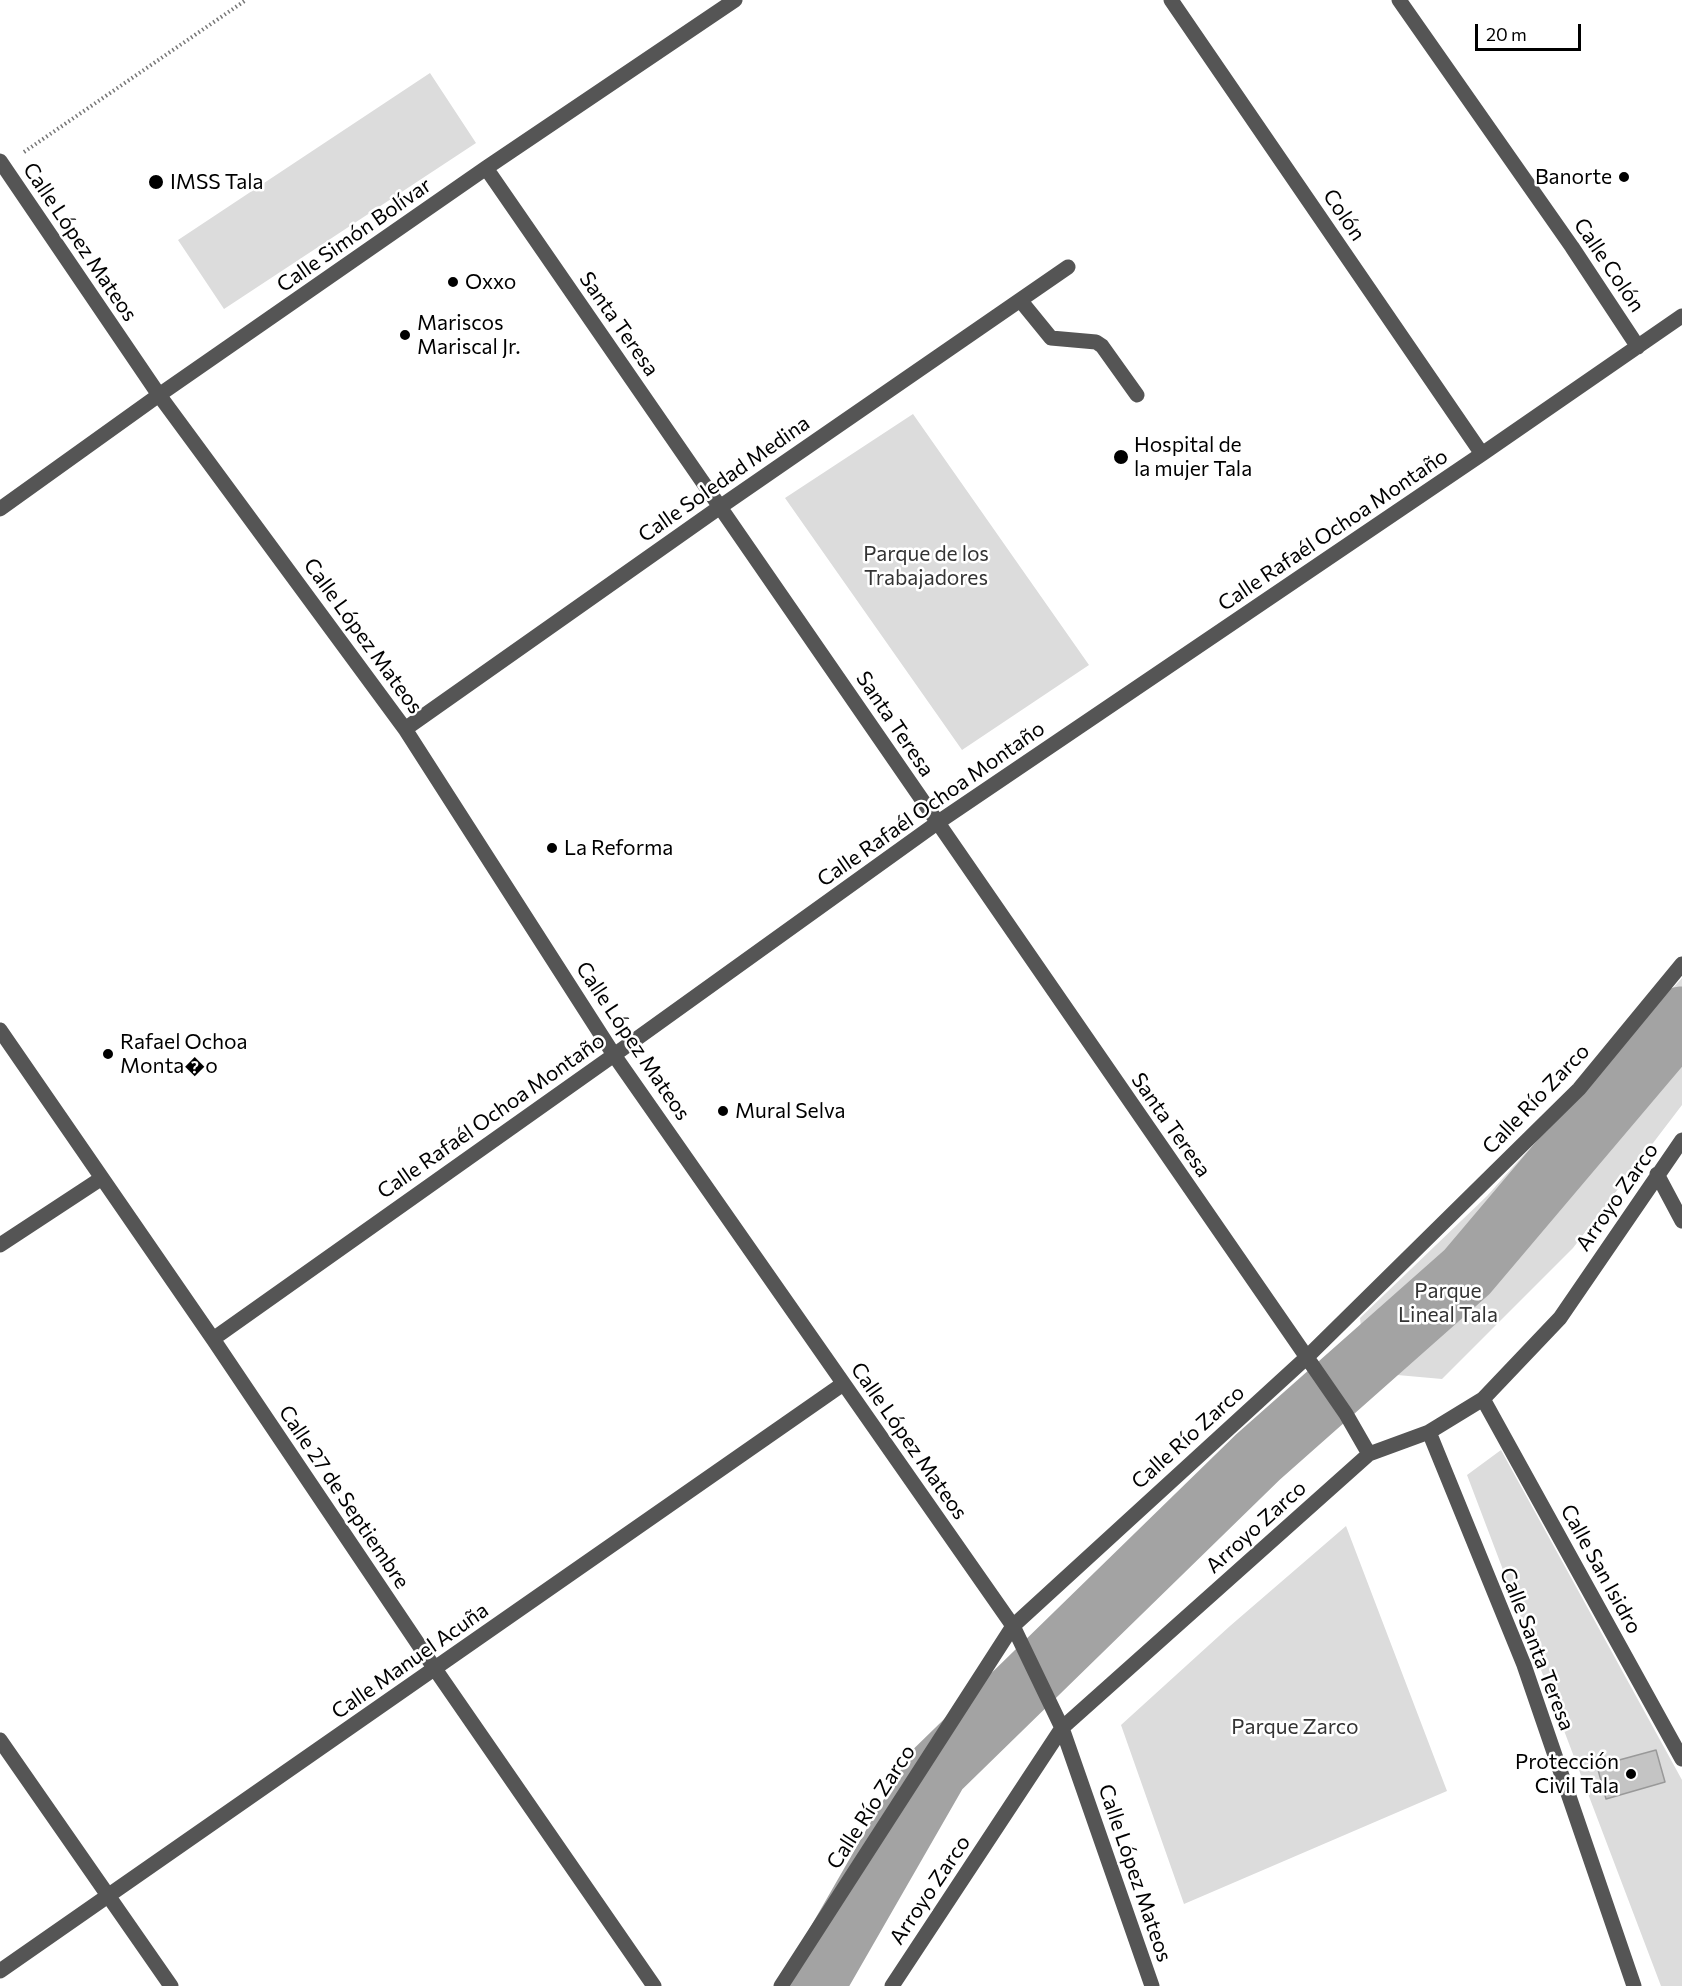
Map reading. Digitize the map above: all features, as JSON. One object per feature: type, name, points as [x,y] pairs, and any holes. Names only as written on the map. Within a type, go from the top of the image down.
[{"type":"street","name":"Calle Simón Bolívar","points":[[0,510],[159,395],[486,168],[735,0]]},
{"type":"street","name":"Colón","points":[[1171,0],[1482,454]]},
{"type":"street","name":"Calle Colón","points":[[1399,0],[1572,247],[1638,347]]},
{"type":"street","name":"Calle López Mateos","points":[[2,163],[159,395],[405,729],[614,1055],[1013,1626],[1062,1728],[1152,1986]]},
{"type":"street","name":"Santa Teresa","points":[[486,168],[1346,1414],[1369,1454]]},
{"type":"street","name":"Calle Soledad Medina","points":[[405,729],[720,507],[1068,267]]},
{"type":"street","points":[[1020,300],[1051,338],[1096,342],[1102,346],[1137,395]]},
{"type":"street","name":"Calle Rafaél Ochoa Montaño","points":[[213,1339],[937,823],[1682,316]]},
{"type":"street","name":"Calle Río Zarco","points":[[781,1986],[1013,1626],[1311,1364],[1579,1089],[1682,964]]},
{"type":"street","name":"Calle 27 de Septiembre","points":[[0,1030],[654,1986]]},
{"type":"street","name":"Arroyo Zarco","points":[[892,1986],[1062,1728],[1369,1454],[1428,1432],[1484,1399],[1560,1318],[1682,1140]]},
{"type":"street","points":[[1657,1174],[1682,1221]]},
{"type":"street","points":[[0,1245],[102,1178]]},
{"type":"street","name":"Calle Manuel Acuña","points":[[0,1971],[843,1384]]},
{"type":"street","name":"Calle San Isidro","points":[[1484,1399],[1682,1759]]},
{"type":"street","name":"Calle Santa Teresa","points":[[1428,1432],[1524,1665],[1634,1986]]},
{"type":"street","points":[[0,1740],[171,1986]]},
{"type":"path","points":[[2,163],[246,0]]},
{"type":"green space","points":[[430,73],[476,143],[224,309],[178,240]]},
{"type":"green space","name":"Parque de los Trabajadores","points":[[913,414],[1089,665],[962,750],[785,498]]},
{"type":"green space","name":"Parque Lineal Tala","points":[[1682,978],[1682,1105],[1573,1248],[1442,1379],[1386,1374],[1362,1336],[1360,1318],[1487,1196]]},
{"type":"green space","points":[[1501,1450],[1682,1780],[1682,1986],[1661,1986],[1467,1475]]},
{"type":"green space","name":"Parque Zarco","points":[[1346,1526],[1447,1791],[1184,1904],[1121,1725],[1230,1626]]},
{"type":"building","name":"Protección Civil Tala","points":[[1656,1750],[1665,1782],[1606,1799],[1597,1766]]},
{"type":"waterway","points":[[813,1986],[937,1770],[1258,1457],[1467,1272],[1682,1018]]},
{"type":"place","name":"Banorte","points":[[1624,177]]},
{"type":"place","name":"IMSS Tala","points":[[156,182]]},
{"type":"place","name":"Oxxo","points":[[453,282]]},
{"type":"place","name":"Mariscos Mariscal Jr.","points":[[405,335]]},
{"type":"place","name":"Hospital de la mujer Tala","points":[[1121,457]]},
{"type":"place","name":"La Reforma","points":[[552,848]]},
{"type":"place","name":"Rafael Ochoa Monta�o","points":[[108,1054]]},
{"type":"place","name":"Mural Selva","points":[[723,1111]]},
{"type":"place","name":"Protección Civil Tala","points":[[1631,1774]]}]
